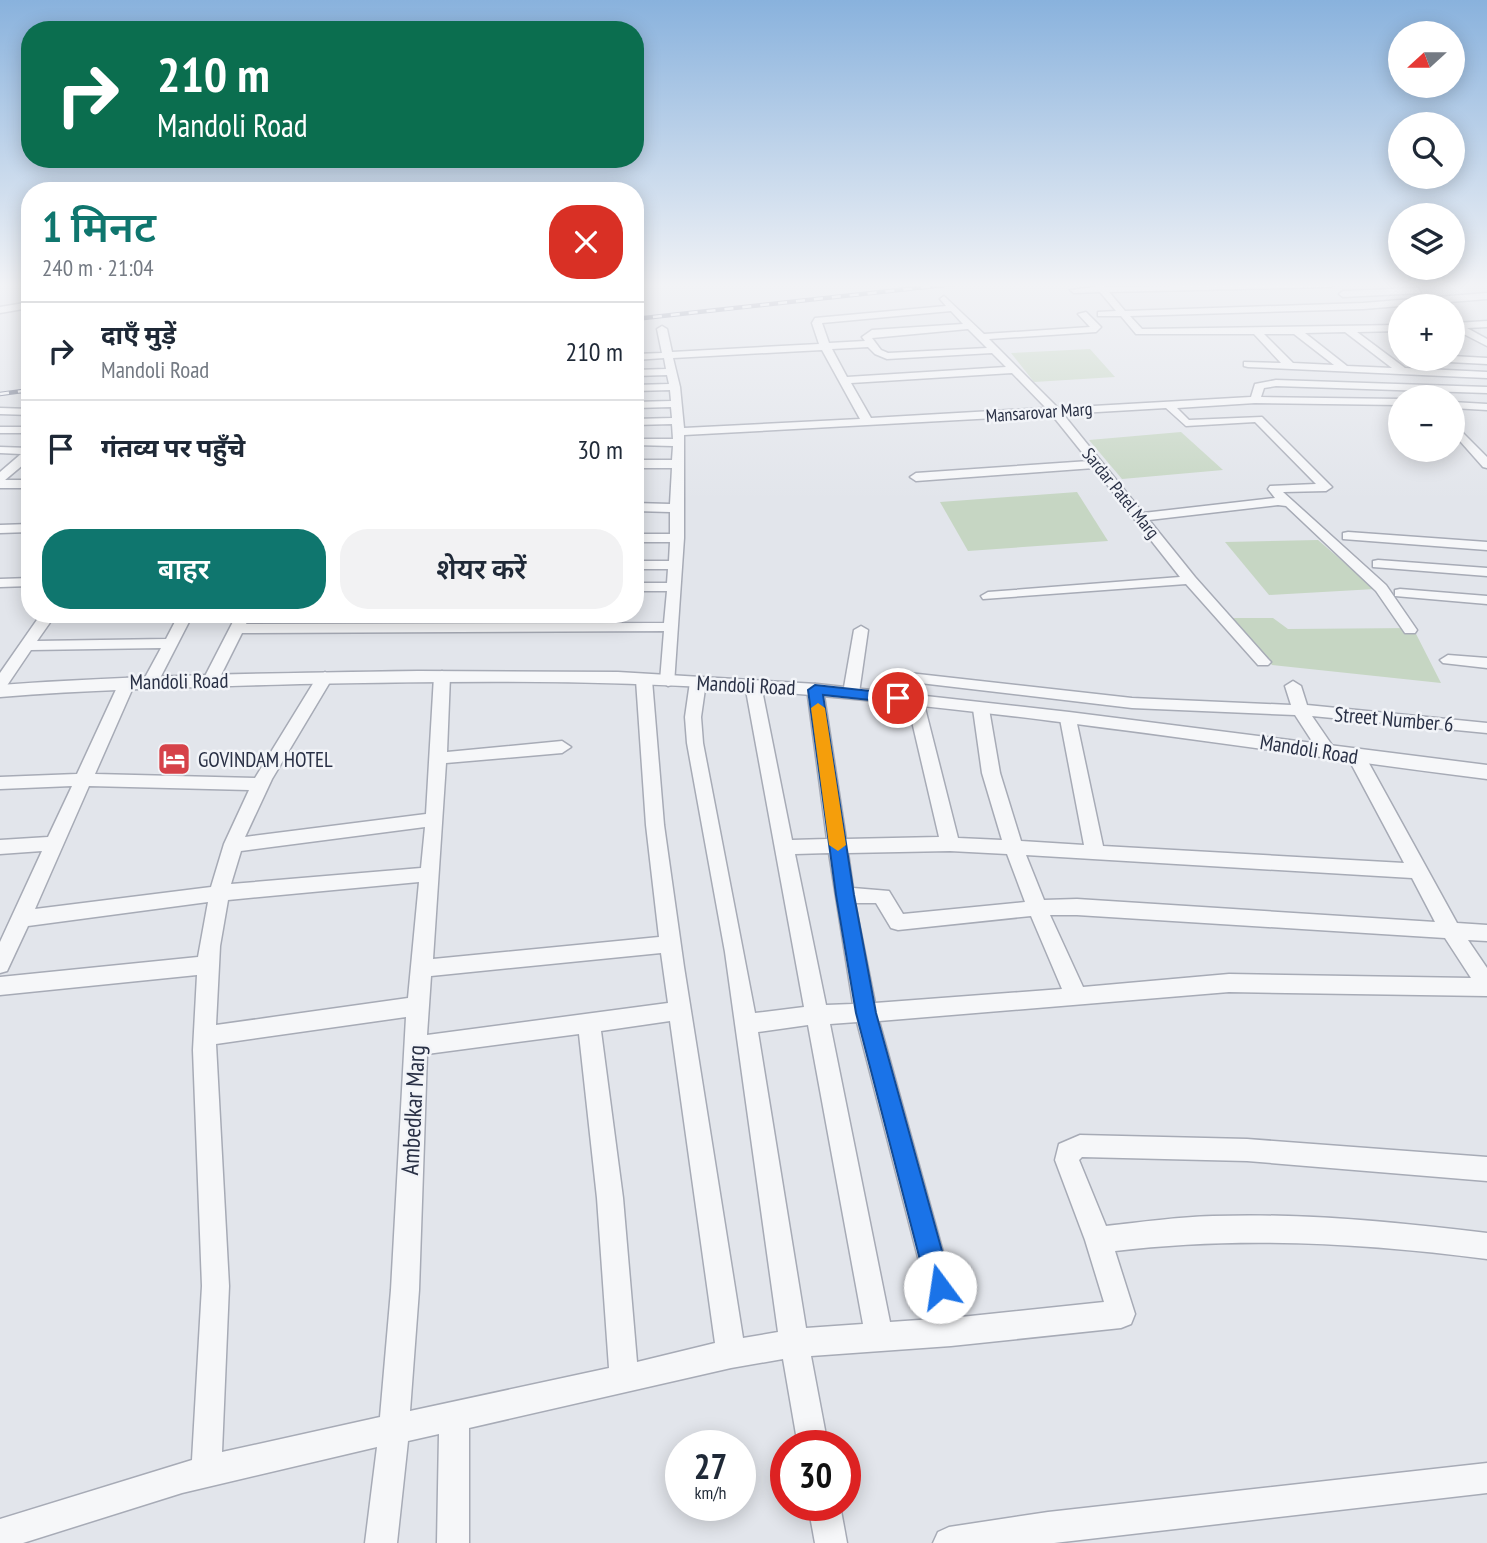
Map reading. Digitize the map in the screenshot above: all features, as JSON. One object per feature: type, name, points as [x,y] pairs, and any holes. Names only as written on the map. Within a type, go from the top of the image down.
[{"type":"street","points":[[667,681],[679,464],[677,404],[668,356]]},
{"type":"street","points":[[830,356],[868,423]]},
{"type":"street","name":"Sardar Patel Marg","points":[[1001,356],[1055,411],[1190,580],[1264,662]]},
{"type":"street","points":[[1280,356],[1290,366]]},
{"type":"street","points":[[1329,356],[1344,368]]},
{"type":"street","points":[[1465,359],[1487,360]]},
{"type":"street","points":[[1262,385],[1248,364],[1388,369]]},
{"type":"street","points":[[843,380],[1015,370]]},
{"type":"street","points":[[1403,371],[1418,385]]},
{"type":"street","points":[[1428,371],[1487,375]]},
{"type":"street","points":[[1464,371],[1468,374]]},
{"type":"street","points":[[644,373],[671,372]]},
{"type":"street","points":[[1255,400],[1259,386],[1262,385],[1388,386]]},
{"type":"street","points":[[644,388],[675,387]]},
{"type":"street","points":[[1465,389],[1487,390]]},
{"type":"street","name":"Mansarovar Marg","points":[[678,432],[1255,400],[1388,402]]},
{"type":"street","points":[[644,405],[677,404]]},
{"type":"street","points":[[1169,405],[1186,423],[1258,419],[1325,487],[1274,489],[1284,501]]},
{"type":"street","points":[[1482,407],[1487,416]]},
{"type":"street","points":[[0,411],[21,412]]},
{"type":"street","points":[[644,424],[678,432]]},
{"type":"street","points":[[0,430],[21,430]]},
{"type":"street","points":[[644,440],[678,432]]},
{"type":"street","points":[[1467,441],[1487,442]]},
{"type":"street","points":[[1467,441],[1487,464]]},
{"type":"street","points":[[0,450],[21,451]]},
{"type":"street","points":[[3,473],[21,459]]},
{"type":"street","points":[[644,464],[679,464]]},
{"type":"street","points":[[916,477],[1097,464]]},
{"type":"street","points":[[0,484],[21,484]]},
{"type":"street","points":[[1140,517],[1284,501],[1295,505],[1381,588],[1410,630]]},
{"type":"street","points":[[644,507],[676,508]]},
{"type":"street","points":[[0,529],[21,528]]},
{"type":"street","points":[[1348,536],[1487,547]]},
{"type":"street","points":[[644,538],[677,538]]},
{"type":"street","points":[[1378,564],[1487,572]]},
{"type":"street","points":[[644,565],[674,565]]},
{"type":"street","points":[[988,596],[1190,580]]},
{"type":"street","points":[[0,583],[21,582]]},
{"type":"street","points":[[644,587],[673,587]]},
{"type":"street","points":[[1399,593],[1487,600]]},
{"type":"street","points":[[0,684],[43,623]]},
{"type":"street","points":[[150,682],[181,623]]},
{"type":"street","points":[[211,680],[239,623]]},
{"type":"street","points":[[236,629],[669,627]]},
{"type":"street","points":[[851,693],[861,631]]},
{"type":"street","points":[[28,646],[170,643]]},
{"type":"street","points":[[1448,660],[1487,663]]},
{"type":"street","name":"Mandoli Road","points":[[0,691],[150,682],[325,677],[442,676],[698,682],[915,700],[1487,772]]},
{"type":"street","name":"Ambedkar Marg","points":[[381,1543],[394,1430],[405,1290],[418,1006],[435,819],[442,676]]},
{"type":"street","points":[[206,1471],[213,1380],[215,1274],[205,1036],[207,965],[219,893],[233,845],[261,784],[325,677]]},
{"type":"street","name":"Street Number 6","points":[[909,678],[1132,703],[1345,712],[1487,728]]},
{"type":"street","points":[[644,680],[649,763],[670,944],[731,1354]]},
{"type":"street","points":[[698,682],[693,717],[695,743],[736,952],[794,1343],[810,1430]]},
{"type":"street","points":[[0,965],[6,939],[20,919],[127,683]]},
{"type":"street","points":[[753,685],[879,1337]]},
{"type":"street","points":[[1293,686],[1301,712],[1327,751]]},
{"type":"street","points":[[815,690],[845,895],[866,1013],[951,1332]]},
{"type":"street","points":[[915,700],[950,844]]},
{"type":"street","points":[[981,709],[991,773],[1015,847],[1076,995]]},
{"type":"street","points":[[1068,719],[1095,852]]},
{"type":"street","points":[[438,758],[562,747]]},
{"type":"street","points":[[1356,756],[1450,930],[1487,986]]},
{"type":"street","points":[[0,783],[85,780],[261,784]]},
{"type":"street","points":[[233,845],[435,819]]},
{"type":"street","points":[[0,846],[52,844]]},
{"type":"street","points":[[785,847],[950,844],[1418,871]]},
{"type":"street","points":[[20,919],[219,893],[430,874]]},
{"type":"street","points":[[845,895],[882,896],[898,922],[1038,908],[1124,909],[1487,933]]},
{"type":"street","points":[[421,969],[670,944]]},
{"type":"street","points":[[0,986],[207,965]]},
{"type":"street","points":[[745,1024],[817,1015],[1229,983],[1487,986]]},
{"type":"street","points":[[205,1036],[418,1006]]},
{"type":"street","points":[[416,1046],[679,1011]]},
{"type":"street","points":[[589,1023],[610,1198],[624,1379]]},
{"type":"street","points":[[0,1535],[78,1508],[206,1471],[731,1354],[794,1343],[951,1332],[1121,1314],[1098,1240],[1067,1160],[1068,1152],[1080,1146],[1247,1150],[1487,1169]]},
{"type":"street","points":[[1098,1240],[1213,1229],[1297,1229],[1401,1235],[1487,1246]]},
{"type":"street","points":[[453,1543],[454,1417]]},
{"type":"street","points":[[949,1543],[1048,1528],[1487,1478]]},
{"type":"street","points":[[827,1521],[831,1543]]},
{"type":"green space","points":[[1013,356],[1096,356],[1115,377],[1034,382]]},
{"type":"green space","points":[[1181,432],[1223,470],[1122,479],[1089,440]]},
{"type":"green space","points":[[1077,492],[1108,541],[968,551],[940,502]]},
{"type":"green space","points":[[1318,540],[1375,589],[1269,595],[1225,542]]},
{"type":"green space","points":[[1231,618],[1273,618],[1288,629],[1413,628],[1441,683],[1272,665]]},
{"type":"railway","points":[[0,394],[21,391]]},
{"type":"slow traffic","points":[[818,708],[838,845]]},
{"type":"place","name":"GOVINDAM HOTEL","points":[[174,759]]},
{"type":"route","points":[[898,698],[815,690],[845,895],[866,1013],[940,1287]]}]
